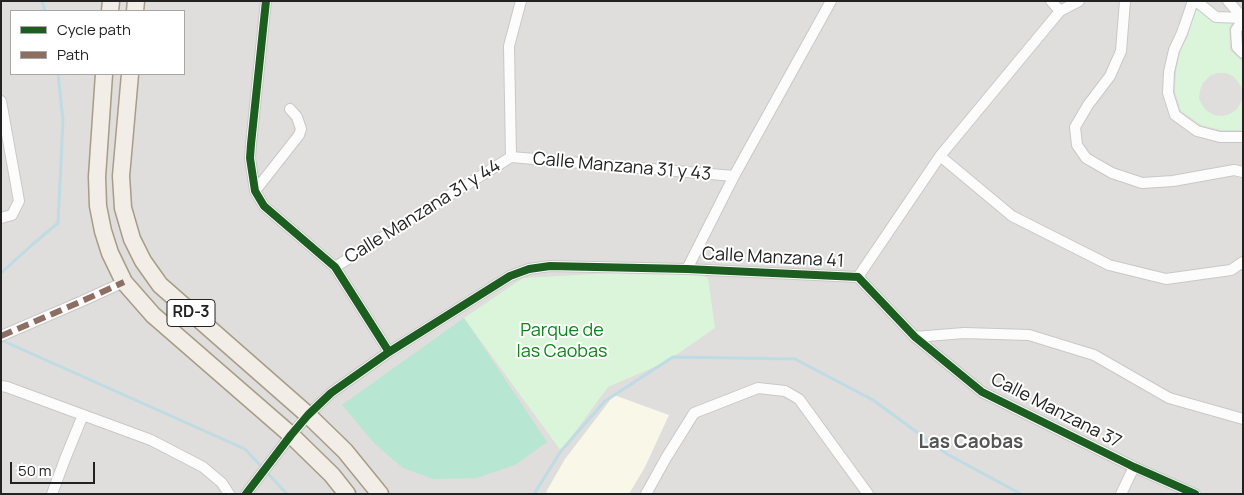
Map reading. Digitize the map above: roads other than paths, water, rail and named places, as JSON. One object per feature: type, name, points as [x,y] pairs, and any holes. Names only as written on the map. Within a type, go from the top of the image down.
[{"type":"main road","name":"RD-3","points":[[104,75],[97,177],[98,206],[108,246],[124,282],[153,316],[291,435],[332,475],[347,494]]},
{"type":"main road","name":"RD-3","points":[[130,75],[121,184],[123,208],[132,239],[142,261],[160,285],[308,415],[345,451],[380,494]]},
{"type":"street","points":[[266,1],[250,158],[255,191],[264,206],[334,267],[389,352]]},
{"type":"street","points":[[511,157],[509,46],[521,1]]},
{"type":"street","points":[[687,269],[734,176],[832,1]]},
{"type":"street","points":[[1051,1],[1060,12]]},
{"type":"street","points":[[858,277],[940,156],[1060,12],[1079,1]]},
{"type":"street","points":[[1125,1],[1121,51],[1110,76],[1088,104],[1075,128],[1077,145],[1086,158],[1112,173],[1142,183],[1174,181],[1234,170],[1243,172]]},
{"type":"street","points":[[1243,19],[1216,17],[1195,1],[1174,50],[1169,72],[1168,93],[1175,115],[1198,131],[1220,137],[1243,137]]},
{"type":"street","points":[[1228,1],[1243,19]]},
{"type":"street","points":[[1243,19],[1236,30],[1237,47],[1243,53]]},
{"type":"street","points":[[1,101],[19,201],[12,215],[1,218]]},
{"type":"street","points":[[255,191],[299,135],[301,129],[297,117],[290,109]]},
{"type":"street","points":[[940,156],[1012,216],[1109,265],[1166,279],[1231,270],[1243,262]]},
{"type":"street","name":"Calle Manzana 31 y 43","points":[[511,157],[734,176]]},
{"type":"street","name":"Calle Manzana 31 y 44","points":[[334,267],[511,157]]},
{"type":"street","name":"Calle Manzana 41","points":[[246,494],[308,415],[332,393],[389,352],[510,276],[529,269],[550,266],[687,269],[858,277]]},
{"type":"street","name":"Calle Manzana 37","points":[[858,277],[915,337],[982,392],[1134,467],[1195,494]]},
{"type":"street","points":[[1,336],[124,282]]},
{"type":"street","points":[[915,337],[964,333],[1029,335],[1094,355],[1169,398],[1243,419]]},
{"type":"street","points":[[1,386],[151,440],[202,467],[222,483],[229,494]]},
{"type":"street","points":[[646,494],[694,413],[758,388],[785,391],[799,399],[868,494]]},
{"type":"street","points":[[52,494],[83,415]]},
{"type":"street","points":[[1121,494],[1134,467]]},
{"type":"waterway","points":[[42,1],[45,10]]},
{"type":"waterway","points":[[1,273],[58,223],[63,120],[58,75]]},
{"type":"waterway","points":[[1,340],[245,449],[287,494]]},
{"type":"waterway","points":[[534,494],[561,451],[605,401],[673,357],[795,359],[873,400],[947,454],[1021,494]]},
{"type":"district","name":"Las Caobas","points":[[971,443]]},
{"type":"park label","name":"Parque de las Caobas","points":[[562,341]]}]
